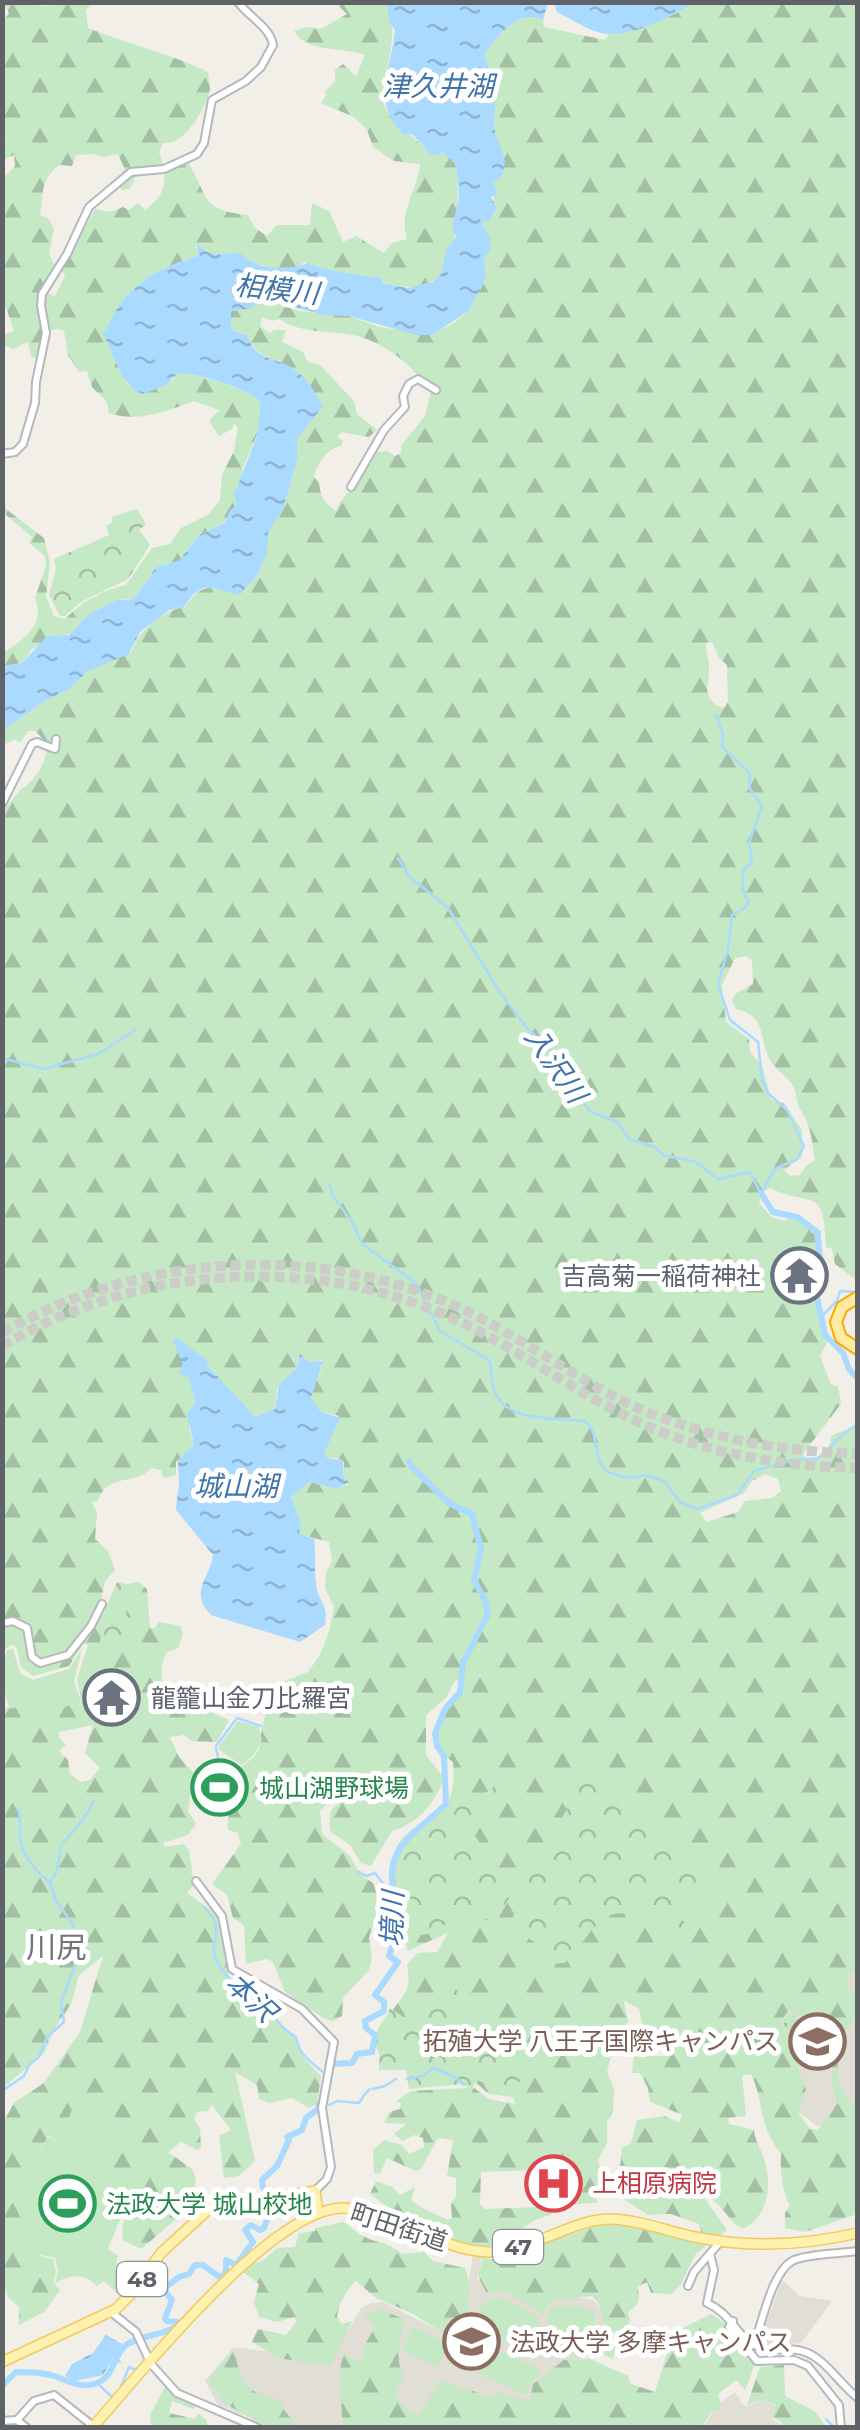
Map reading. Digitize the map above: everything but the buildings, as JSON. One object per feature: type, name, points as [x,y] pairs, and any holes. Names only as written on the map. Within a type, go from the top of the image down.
[{"type":"highway","points":[[858,1297],[842,1307],[836,1322],[841,1338],[858,1349]]},
{"type":"main road","name":"48","points":[[2,2362],[111,2312],[131,2294],[161,2253],[203,2212],[224,2203],[315,2191]]},
{"type":"main road","points":[[315,2191],[318,2213]]},
{"type":"main road","name":"町田街道","points":[[93,2427],[213,2291],[291,2227],[334,2208],[355,2209],[481,2252],[507,2250],[607,2219],[724,2241],[802,2242],[858,2231]]},
{"type":"street","points":[[2,454],[15,452],[24,444],[36,404],[36,382],[46,333],[42,294],[89,207],[131,172],[164,169],[198,154],[212,100],[246,81],[272,48],[268,32],[238,2]]},
{"type":"street","points":[[351,488],[384,430],[405,407],[402,396],[410,384],[418,379],[436,390]]},
{"type":"street","points":[[2,804],[32,744],[39,742],[55,750],[56,739]]},
{"type":"street","points":[[2,1623],[18,1622],[27,1628],[32,1657],[40,1663],[68,1655],[91,1626],[102,1604]]},
{"type":"street","points":[[196,1881],[220,1912],[232,1968],[294,2003],[334,2042],[322,2108],[330,2171],[315,2191]]},
{"type":"street","points":[[688,2286],[694,2272],[724,2241]]},
{"type":"street","points":[[754,2345],[784,2267],[798,2259],[858,2251]]},
{"type":"street","points":[[710,2254],[714,2270],[706,2302],[733,2320],[754,2345],[810,2354],[858,2398]]},
{"type":"street","points":[[111,2312],[133,2329],[150,2362],[186,2398],[261,2428]]},
{"type":"street","points":[[733,2320],[729,2327],[756,2361],[794,2360],[810,2367],[839,2405],[841,2428]]},
{"type":"street","points":[[17,2420],[34,2401],[54,2396],[93,2427]]},
{"type":"street","points":[[2,2421],[17,2420],[27,2428]]},
{"type":"shaded area","name":"拓殖大学 八王子国際キャンパス","points":[[857,1945],[857,2125],[849,2121],[817,2126],[792,2107],[776,2017],[832,1983]]},
{"type":"shaded area","name":"法政大学 多摩キャンパス","points":[[473,2255],[482,2257],[477,2280],[593,2300],[608,2318],[597,2355],[562,2364],[526,2415],[440,2428],[249,2427],[253,2419],[218,2405],[205,2381],[234,2347],[331,2360],[361,2308],[372,2303],[384,2302],[449,2336],[469,2280]]},
{"type":"shaded area","points":[[782,2280],[800,2296],[832,2301],[801,2343],[764,2346],[759,2343]]},
{"type":"shaded area","points":[[735,2392],[743,2405],[759,2400],[776,2406],[772,2419],[783,2427],[704,2427],[713,2411],[719,2410],[721,2402]]},
{"type":"green space","points":[[3,3],[91,3],[86,11],[88,28],[208,72],[210,89],[204,106],[186,133],[163,143],[159,152],[163,165],[187,161],[213,205],[248,215],[255,228],[267,236],[277,225],[310,225],[312,203],[329,211],[343,242],[356,236],[384,253],[392,243],[407,239],[405,220],[420,164],[394,161],[373,147],[367,130],[354,117],[321,103],[327,94],[324,92],[335,82],[335,70],[343,64],[356,76],[365,55],[308,43],[294,31],[307,27],[321,29],[347,14],[335,3],[387,3],[392,32],[383,89],[386,109],[430,154],[443,152],[454,159],[458,190],[454,242],[446,250],[441,274],[420,285],[398,286],[382,282],[380,277],[304,262],[298,268],[280,270],[229,256],[218,257],[196,245],[198,256],[165,268],[127,295],[106,341],[128,384],[133,388],[185,374],[235,388],[261,403],[261,425],[243,468],[237,504],[228,520],[199,535],[179,561],[156,567],[134,599],[121,599],[89,615],[75,631],[32,649],[22,663],[3,666],[3,653],[35,624],[35,598],[46,566],[45,556],[29,543],[32,537],[5,514],[3,493],[6,509],[44,538],[50,562],[46,597],[54,616],[65,619],[93,598],[126,585],[152,548],[170,544],[181,528],[209,514],[220,500],[222,475],[234,451],[238,427],[234,424],[219,436],[209,421],[219,410],[194,401],[141,416],[109,413],[107,402],[92,387],[87,371],[79,372],[68,355],[64,331],[59,329],[45,331],[40,360],[31,356],[28,342],[13,349],[6,346],[3,351],[3,335],[14,331],[3,299],[3,178],[15,166],[14,155],[3,160],[3,21],[9,13]],"holes":[[[118,154],[125,170],[123,180],[117,184],[122,190],[130,189],[140,167],[159,166],[164,171],[161,193],[145,210],[138,203],[129,210],[95,209],[60,267],[65,276],[55,296],[44,292],[55,266],[49,254],[54,229],[48,218],[40,215],[45,183],[59,165],[72,166],[76,155]]]},
{"type":"green space","points":[[694,3],[857,3],[857,1281],[835,1264],[832,1249],[826,1247],[822,1214],[813,1201],[770,1188],[763,1192],[759,1203],[772,1217],[783,1221],[797,1214],[812,1233],[821,1230],[822,1258],[814,1295],[823,1311],[829,1339],[820,1356],[831,1385],[838,1386],[841,1404],[803,1454],[807,1462],[824,1454],[831,1436],[857,1425],[858,1972],[848,1973],[847,1991],[857,1991],[856,2010],[853,2021],[839,2034],[788,2011],[781,2021],[806,2089],[798,2112],[810,2129],[818,2130],[837,2104],[833,2064],[841,2041],[845,2040],[838,2077],[844,2093],[857,2108],[857,2214],[805,2232],[785,2228],[785,2213],[790,2205],[782,2180],[781,2154],[764,2123],[751,2074],[742,2076],[746,2116],[728,2118],[729,2124],[754,2130],[767,2171],[766,2200],[751,2224],[743,2229],[715,2202],[703,2196],[727,2230],[717,2238],[702,2235],[699,2224],[671,2214],[648,2215],[617,2195],[622,2148],[631,2143],[637,2120],[664,2116],[679,2122],[683,2115],[650,2102],[640,2073],[632,2073],[634,2056],[667,2056],[671,2051],[668,2043],[634,2048],[634,2039],[644,2033],[639,2009],[624,2001],[628,2021],[607,2072],[614,2089],[613,2111],[607,2122],[607,2143],[598,2160],[603,2181],[596,2189],[597,2203],[575,2204],[558,2167],[546,2174],[555,2202],[551,2215],[496,2244],[482,2246],[430,2231],[370,2194],[376,2181],[400,2195],[415,2187],[411,2200],[448,2220],[452,2218],[456,2178],[447,2176],[453,2140],[438,2138],[421,2169],[416,2171],[387,2158],[380,2174],[374,2173],[373,2150],[384,2140],[402,2145],[409,2154],[424,2147],[423,2138],[414,2135],[403,2141],[394,2134],[406,2124],[384,2123],[389,2112],[400,2109],[401,2103],[396,2101],[411,2091],[467,2088],[469,2084],[489,2099],[516,2104],[512,2097],[489,2094],[468,2076],[381,2056],[376,2046],[379,2028],[407,1988],[407,1964],[418,1953],[437,1952],[448,1933],[407,1951],[407,1946],[397,1938],[390,1875],[401,1840],[449,1800],[453,1762],[434,1748],[434,1735],[462,1685],[460,1680],[455,1681],[446,1698],[426,1715],[426,1755],[444,1778],[440,1787],[418,1818],[392,1831],[371,1866],[361,1863],[350,1845],[331,1832],[330,1814],[343,1801],[345,1793],[337,1793],[320,1811],[322,1834],[350,1856],[376,1892],[369,1970],[343,1998],[342,2016],[333,2021],[323,2018],[285,1992],[273,1962],[267,1959],[246,1964],[244,1925],[233,1918],[227,1895],[212,1884],[241,1844],[238,1833],[228,1830],[238,1769],[260,1747],[272,1686],[308,1672],[329,1632],[334,1607],[325,1588],[332,1561],[329,1542],[299,1534],[291,1497],[309,1482],[337,1489],[349,1484],[343,1477],[344,1462],[327,1458],[324,1453],[339,1416],[320,1411],[312,1401],[322,1360],[309,1362],[299,1355],[295,1370],[277,1389],[275,1409],[255,1417],[197,1355],[174,1338],[183,1364],[180,1373],[189,1377],[195,1403],[189,1429],[194,1445],[176,1462],[176,1475],[163,1478],[161,1470],[151,1468],[108,1486],[97,1502],[91,1501],[97,1512],[95,1539],[108,1551],[115,1570],[105,1581],[98,1615],[125,1616],[130,1583],[139,1582],[147,1589],[150,1628],[159,1622],[181,1626],[183,1635],[178,1648],[167,1652],[162,1664],[162,1681],[203,1709],[229,1720],[217,1742],[192,1741],[184,1735],[170,1737],[179,1757],[194,1773],[188,1811],[196,1824],[188,1835],[163,1843],[165,1847],[184,1844],[189,1851],[194,1885],[187,1893],[217,1914],[230,1981],[250,1989],[262,2011],[298,2040],[304,2058],[321,2076],[317,2104],[309,2108],[292,2098],[269,2103],[259,2099],[257,2085],[235,2072],[255,2161],[239,2176],[224,2178],[219,2136],[231,2130],[212,2105],[208,2111],[197,2112],[194,2119],[200,2128],[201,2148],[197,2150],[181,2142],[168,2152],[192,2169],[196,2179],[192,2206],[141,2249],[123,2240],[126,2214],[86,2116],[72,2112],[57,2142],[48,2136],[31,2169],[36,2180],[20,2207],[40,2256],[53,2259],[54,2283],[60,2290],[44,2312],[19,2325],[19,2307],[8,2297],[3,2284],[3,2123],[14,2103],[44,2083],[80,2032],[103,1956],[79,1975],[71,2004],[44,2053],[3,2088],[3,1708],[23,1706],[47,1716],[82,1704],[77,1679],[88,1645],[84,1643],[69,1666],[33,1676],[21,1667],[16,1646],[3,1651],[2,812],[35,777],[47,750],[35,731],[28,731],[20,743],[15,739],[3,745],[3,730],[46,700],[68,690],[88,671],[132,652],[152,623],[185,607],[197,592],[210,587],[244,592],[263,564],[268,533],[284,507],[298,456],[297,438],[322,406],[295,370],[259,352],[245,334],[231,330],[231,311],[273,302],[299,311],[349,316],[380,327],[430,335],[454,323],[469,311],[486,278],[484,259],[491,243],[482,223],[490,220],[497,208],[493,194],[499,147],[493,90],[484,56],[488,49],[509,26],[525,18],[543,20],[544,27],[605,40],[608,35],[653,23]],"holes":[[[262,317],[300,328],[364,338],[402,360],[431,392],[425,416],[401,446],[401,453],[395,456],[387,451],[374,452],[336,511],[326,502],[314,477],[317,467],[327,454],[341,446],[343,441],[337,437],[341,432],[369,437],[377,430],[357,414],[354,401],[320,365],[308,362],[303,352],[282,342],[286,330],[269,333],[260,326]],[[712,642],[727,665],[728,702],[724,708],[709,696],[706,643]],[[746,956],[752,960],[753,984],[735,994],[732,1001],[736,1009],[757,1021],[770,1061],[794,1089],[809,1128],[815,1160],[800,1175],[790,1176],[784,1170],[802,1157],[802,1130],[784,1103],[771,1100],[762,1065],[750,1052],[749,1039],[726,1022],[722,985],[735,958]],[[765,1474],[778,1479],[781,1491],[772,1498],[745,1501],[738,1512],[707,1522],[700,1513],[744,1493],[752,1481]],[[93,1725],[85,1753],[100,1768],[90,1780],[81,1782],[70,1774],[68,1760],[59,1751],[66,1745],[59,1732]],[[533,2170],[539,2207],[485,2209],[480,2204],[481,2172]]]},
{"type":"green space","points":[[137,509],[146,524],[139,530],[150,545],[128,579],[60,616],[49,595],[56,569],[54,559],[109,535],[106,526],[113,522],[111,517]]},
{"type":"green space","points":[[117,1582],[130,1585],[126,1615],[133,1623],[134,1635],[105,1666],[100,1684],[94,1684],[101,1619]]},
{"type":"green space","points":[[13,1649],[20,1673],[33,1680],[69,1669],[82,1649],[74,1682],[82,1704],[47,1716],[33,1714],[23,1706],[10,1709],[3,1672],[7,1650]]},
{"type":"green space","name":"城山湖野球場","points":[[238,1721],[258,1726],[262,1740],[254,1755],[242,1765],[219,1750]]},
{"type":"green space","points":[[579,1762],[587,1763],[609,1784],[619,1805],[695,1847],[696,1860],[712,1892],[685,1912],[686,1927],[670,1927],[627,1914],[609,1915],[565,1963],[544,1964],[541,1960],[552,1954],[513,1924],[528,1883],[523,1879],[498,1914],[484,1921],[485,1914],[511,1878],[552,1838],[566,1811]]},
{"type":"green space","name":"城山湖野球場","points":[[220,1772],[236,1777],[236,1794],[229,1811],[215,1815],[204,1807],[203,1782],[206,1776]]},
{"type":"green space","points":[[495,1784],[498,1791],[482,1812],[462,1826],[476,1837],[500,1873],[484,1912],[454,1926],[444,1925],[433,1933],[403,1938],[393,1874],[398,1851],[454,1802],[461,1789],[468,1787],[472,1796],[491,1791]]},
{"type":"green space","points":[[444,1986],[478,1997],[494,1992],[480,2010],[469,2016],[467,2023],[498,2026],[527,2041],[520,2081],[509,2093],[477,2080],[472,2089],[462,2084],[409,2089],[406,2070],[379,2070],[380,2033],[390,2008],[404,2017],[419,2019]]},
{"type":"green space","points":[[788,2013],[838,2037],[831,2050],[816,2041],[796,2060],[783,2021]]},
{"type":"green space","name":"法政大学 城山校地","points":[[72,2110],[102,2112],[126,2122],[110,2166],[120,2219],[108,2249],[118,2256],[118,2267],[139,2277],[123,2298],[104,2281],[97,2286],[77,2276],[55,2283],[55,2258],[37,2254],[16,2208],[20,2190],[48,2137],[57,2142]]},
{"type":"green space","points":[[343,2222],[360,2235],[402,2254],[424,2252],[433,2261],[465,2268],[469,2303],[458,2337],[449,2337],[413,2314],[376,2298],[356,2281],[339,2307],[337,2317],[342,2324],[352,2321],[331,2366],[278,2358],[252,2342],[257,2329],[286,2335],[296,2322],[295,2317],[277,2322],[259,2317],[254,2302],[259,2284],[242,2271],[263,2261],[277,2248],[295,2247],[299,2233]]},
{"type":"green space","points":[[616,2222],[708,2244],[695,2255],[672,2294],[651,2293],[647,2282],[637,2287],[639,2298],[628,2312],[626,2330],[617,2331],[613,2337],[613,2359],[600,2352],[596,2344],[602,2319],[592,2296],[551,2301],[543,2314],[506,2292],[486,2292],[478,2276],[483,2257],[494,2260]]},
{"type":"green space","points":[[496,2297],[528,2310],[539,2321],[542,2337],[528,2352],[476,2326],[480,2305]]},
{"type":"green space","points":[[552,2306],[581,2306],[593,2312],[598,2333],[587,2349],[571,2355],[557,2352],[546,2317]]},
{"type":"green space","points":[[378,2309],[405,2319],[399,2356],[404,2377],[395,2395],[419,2415],[440,2380],[491,2397],[500,2391],[511,2398],[530,2400],[533,2384],[564,2360],[590,2359],[628,2376],[631,2384],[655,2392],[673,2333],[711,2314],[726,2324],[755,2364],[745,2390],[736,2380],[718,2394],[719,2410],[712,2411],[704,2424],[697,2427],[342,2427],[342,2362],[345,2353],[357,2362],[364,2357],[363,2348],[376,2325],[363,2318]]},
{"type":"green space","points":[[413,2327],[449,2344],[438,2367],[402,2350]]},
{"type":"green space","points":[[489,2346],[539,2369],[526,2395],[476,2373]]},
{"type":"green space","points":[[234,2349],[247,2386],[282,2402],[298,2427],[264,2425],[224,2403],[208,2381]]},
{"type":"green space","points":[[784,2365],[785,2396],[816,2412],[826,2427],[784,2427],[772,2418],[776,2405],[759,2400],[747,2405],[760,2367]]},
{"type":"green space","points":[[165,2387],[196,2407],[172,2401],[169,2413],[195,2419],[198,2413],[207,2421],[207,2427],[151,2427],[150,2415]]},
{"type":"water","points":[[554,2],[694,3],[642,28],[610,34],[589,29],[557,12]]},
{"type":"water","name":"津久井湖","points":[[387,3],[548,3],[543,20],[534,17],[517,21],[501,33],[484,56],[496,87],[494,128],[505,161],[502,176],[493,182],[498,193],[491,197],[497,208],[490,220],[482,223],[491,247],[484,259],[486,278],[469,311],[432,335],[416,335],[349,316],[324,315],[273,302],[231,311],[231,330],[247,335],[260,354],[298,372],[323,406],[297,439],[298,456],[284,507],[268,533],[267,553],[258,574],[240,595],[202,588],[184,607],[169,610],[140,632],[129,654],[88,671],[68,690],[46,700],[3,730],[3,666],[22,663],[47,636],[69,635],[88,615],[117,600],[134,599],[156,567],[179,561],[199,535],[226,522],[237,504],[234,495],[257,436],[261,403],[222,382],[177,374],[166,385],[143,394],[135,391],[122,376],[103,333],[131,291],[156,272],[198,256],[197,244],[213,253],[240,253],[264,266],[282,268],[308,263],[380,277],[383,283],[407,288],[432,282],[441,274],[446,250],[456,237],[452,228],[459,196],[456,165],[443,152],[430,154],[412,134],[404,135],[387,110],[385,85],[395,30],[389,21]]},
{"type":"water","name":"城山湖","points":[[177,1338],[206,1359],[207,1365],[255,1417],[275,1409],[279,1385],[295,1370],[300,1354],[309,1362],[323,1361],[311,1398],[320,1411],[340,1418],[324,1453],[327,1458],[343,1460],[343,1477],[349,1482],[337,1489],[309,1482],[291,1497],[301,1524],[299,1533],[314,1539],[315,1578],[326,1618],[325,1625],[300,1642],[211,1615],[201,1599],[213,1555],[176,1510],[179,1461],[194,1445],[187,1414],[195,1403],[189,1378],[179,1373],[183,1364],[173,1341]]},
{"type":"water","points":[[106,2335],[122,2344],[103,2375],[75,2381],[65,2376],[72,2364],[93,2353]]},
{"type":"waterway","points":[[715,714],[723,734],[722,747],[749,772],[750,789],[762,806],[749,843],[752,863],[743,874],[743,890],[749,901],[732,915],[718,984],[730,1020],[758,1042],[762,1079],[769,1094],[787,1110],[804,1146],[797,1159],[775,1169],[761,1193]]},
{"type":"waterway","name":"入沢川","points":[[398,858],[409,876],[448,908],[501,994],[528,1029],[558,1058],[589,1111],[617,1122],[629,1139],[655,1147],[663,1155],[696,1162],[718,1179],[750,1172],[760,1192]]},
{"type":"waterway","points":[[2,1058],[43,1069],[98,1054],[135,1030]]},
{"type":"waterway","points":[[330,1185],[362,1244],[416,1283],[440,1331],[489,1360],[493,1388],[502,1402],[522,1414],[585,1421],[607,1472],[664,1481],[680,1502],[697,1509],[737,1495],[754,1471],[793,1460],[817,1459],[858,1424]]},
{"type":"waterway","points":[[761,1193],[773,1212],[797,1217],[817,1232],[820,1257],[816,1293],[825,1335],[843,1353],[858,1379]]},
{"type":"waterway","points":[[822,1316],[837,1301],[840,1291],[856,1292]]},
{"type":"waterway","name":"境川","points":[[328,2064],[352,2063],[357,2054],[372,2052],[375,2035],[366,2028],[365,2021],[384,2011],[384,2002],[375,1995],[398,1962],[389,1956],[396,1934],[387,1889],[393,1885],[392,1871],[400,1848],[446,1804],[444,1756],[435,1733],[445,1709],[460,1692],[463,1663],[488,1614],[474,1580],[481,1549],[472,1514],[450,1504],[409,1461]]},
{"type":"waterway","name":"本沢","points":[[215,1766],[216,1746],[237,1718],[261,1726]]},
{"type":"waterway","points":[[63,1843],[94,1801]]},
{"type":"waterway","points":[[18,1809],[25,1853],[49,1882]]},
{"type":"waterway","points":[[2,2091],[24,2076],[39,2057],[47,2037],[64,2022],[61,2002],[78,1957],[73,1924],[56,1901],[50,1883],[57,1871],[61,1847]]},
{"type":"waterway","points":[[358,1872],[367,1876],[375,1873],[387,1889]]},
{"type":"waterway","name":"本沢","points":[[204,1908],[215,1922],[214,1953],[221,1968],[296,2037],[303,2054],[325,2074]]},
{"type":"waterway","points":[[407,2079],[423,2076],[433,2068],[464,2085]]},
{"type":"waterway","points":[[373,2089],[396,2079]]},
{"type":"waterway","points":[[364,2095],[370,2089]]},
{"type":"waterway","points":[[329,2105],[337,2101],[359,2103],[363,2097]]},
{"type":"waterway","name":"境川","points":[[2,2386],[16,2372],[92,2385],[108,2375],[126,2345],[177,2326],[177,2322],[165,2318],[172,2300],[166,2287],[189,2274],[195,2265],[203,2265],[221,2278],[226,2272],[226,2260],[236,2265],[253,2242],[245,2230],[251,2225],[264,2228],[272,2208],[284,2204],[263,2188],[262,2180],[277,2166],[287,2137],[302,2130],[306,2118],[321,2101]]},
{"type":"waterway","points":[[283,2205],[314,2207]]},
{"type":"waterway","name":"境川","points":[[115,2359],[120,2362]]},
{"type":"waterway","points":[[120,2389],[129,2367],[136,2370]]},
{"type":"waterway","points":[[96,2382],[112,2397]]},
{"type":"waterway","points":[[826,2419],[835,2428]]},
{"type":"tunnel","points":[[2,1332],[56,1306],[113,1286],[171,1272],[230,1266],[290,1266],[349,1273],[407,1288],[464,1310],[615,1397],[673,1422],[764,1445],[858,1454]]},
{"type":"tunnel","points":[[2,1346],[56,1319],[112,1298],[170,1284],[230,1277],[290,1277],[349,1285],[407,1300],[463,1323],[602,1403],[678,1438],[767,1460],[858,1468]]},
{"type":"place","name":"吉高菊一稲荷神社","points":[[800,1276]]},
{"type":"place","name":"龍籠山金刀比羅宮","points":[[112,1698]]},
{"type":"place","name":"城山湖野球場","points":[[220,1788]]},
{"type":"place","name":"拓殖大学 八王子国際キャンパス","points":[[818,2041]]},
{"type":"place","name":"上相原病院","points":[[553,2183]]},
{"type":"place","name":"法政大学 城山校地","points":[[67,2204]]},
{"type":"place","name":"法政大学 多摩キャンパス","points":[[471,2342]]},
{"type":"district","name":"川尻","points":[[56,1947]]},
{"type":"water label","name":"相模川","points":[[277,289]]}]
